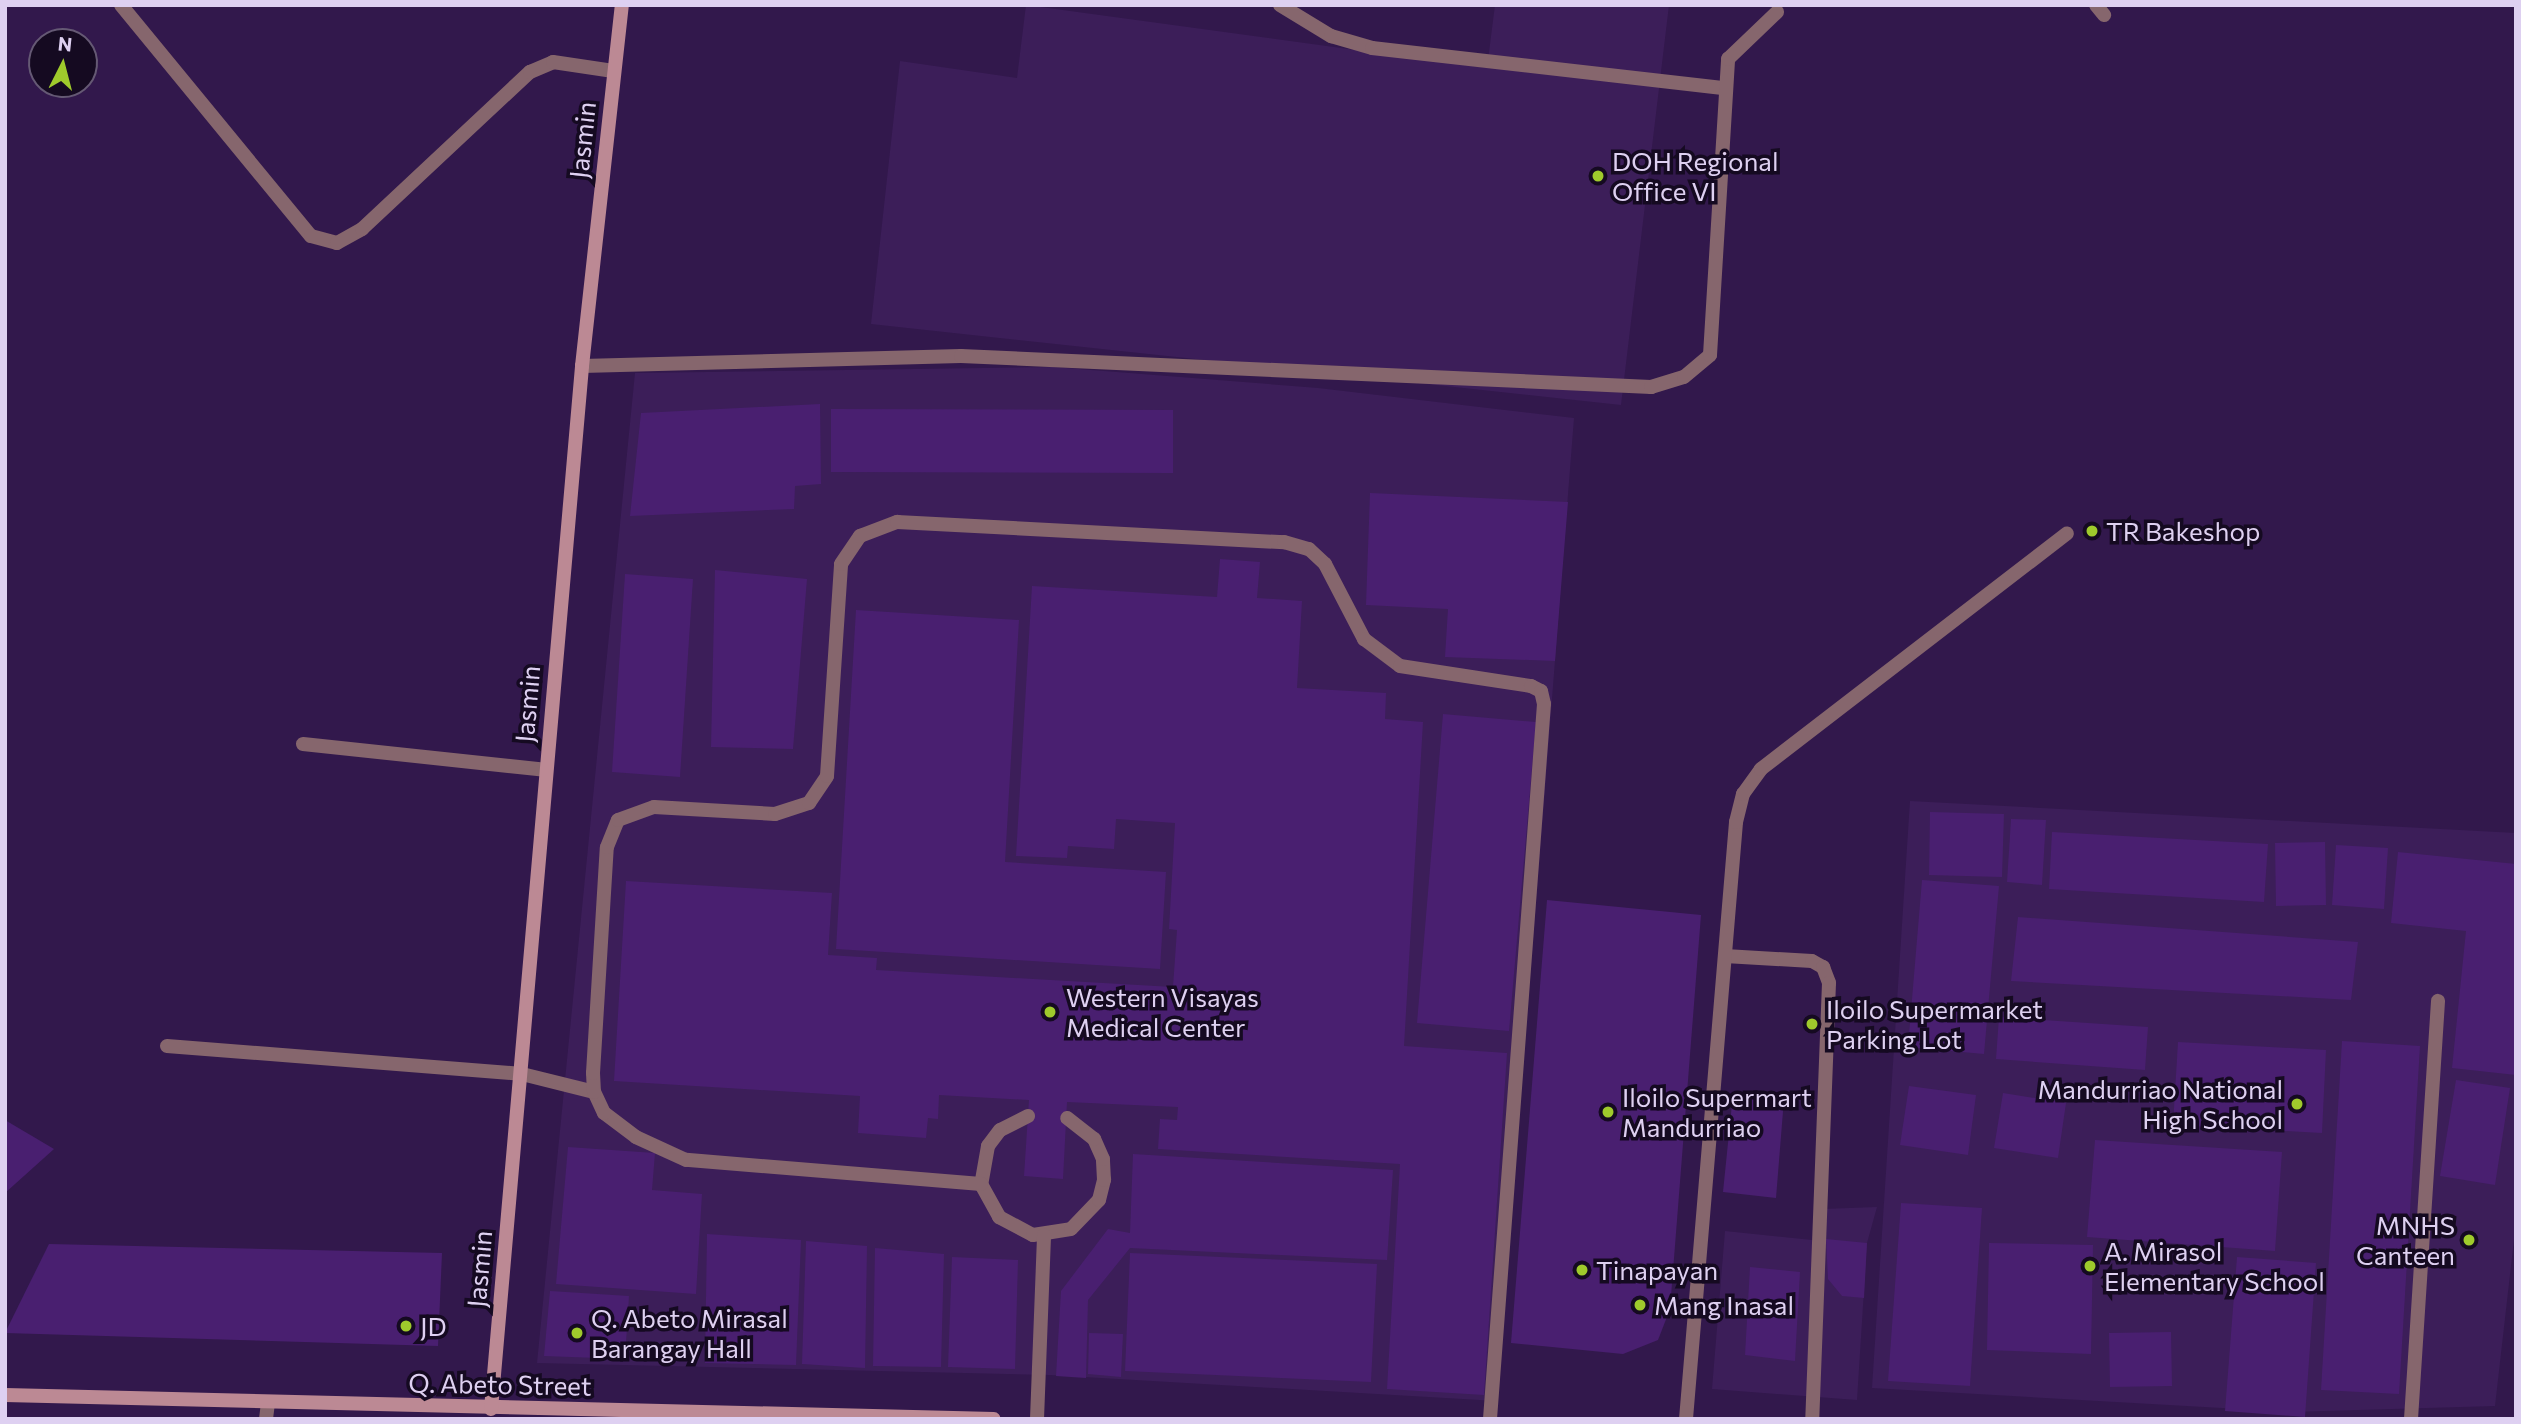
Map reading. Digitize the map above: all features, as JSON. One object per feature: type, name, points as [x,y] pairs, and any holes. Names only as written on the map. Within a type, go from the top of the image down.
[{"type":"street","points":[[121,5],[312,236],[337,243],[362,229],[530,72],[553,62],[613,71]]},
{"type":"street","name":"Jasmin","points":[[491,1409],[582,366],[622,5]]},
{"type":"street","points":[[1279,5],[1331,36],[1372,48],[1725,89]]},
{"type":"street","points":[[582,366],[961,356],[1651,387],[1684,377],[1710,355],[1728,59],[1777,12]]},
{"type":"street","points":[[981,1184],[686,1160],[636,1137],[604,1113],[594,1091],[607,847],[618,820],[654,807],[775,814],[809,803],[827,776],[841,564],[860,536],[897,522],[1284,542],[1309,549],[1325,564],[1364,639],[1400,666],[1531,686],[1541,691],[1544,704],[1490,1419]]},
{"type":"street","points":[[1686,1419],[1736,822],[1743,794],[1761,769],[2067,534]]},
{"type":"street","points":[[303,744],[545,770]]},
{"type":"street","points":[[1725,956],[1812,961],[1823,967],[1829,983],[1812,1419]]},
{"type":"street","points":[[2411,1419],[2438,1001]]},
{"type":"street","points":[[167,1046],[522,1074],[594,1091]]},
{"type":"street","points":[[1028,1116],[1000,1130],[988,1146],[981,1184],[999,1217],[1014,1229],[1044,1235],[1071,1229],[1087,1217],[1099,1200],[1104,1180],[1102,1159],[1094,1139],[1067,1118]]},
{"type":"street","points":[[1037,1419],[1044,1235]]},
{"type":"street","name":"Q. Abeto Street","points":[[5,1395],[491,1409],[994,1419]]},
{"type":"street","points":[[266,1419],[268,1403]]},
{"type":"shaded area","points":[[1026,5],[1487,68],[1495,5],[1669,5],[1621,405],[871,324],[900,61],[1017,78]]},
{"type":"shaded area","name":"Western Visayas Medical Center","points":[[1053,367],[1318,388],[1574,418],[1497,1401],[1050,1375],[537,1363],[635,373]]},
{"type":"shaded area","name":"Mandurriao National High School","points":[[1910,801],[2516,833],[2516,1222],[2495,1406],[2291,1412],[1872,1388]]},
{"type":"shaded area","points":[[1877,1207],[1867,1243],[1857,1400],[1712,1389],[1725,1231],[1822,1241],[1823,1209]]},
{"type":"building","points":[[820,404],[821,484],[795,486],[794,509],[630,516],[641,413]]},
{"type":"building","points":[[831,409],[1173,410],[1173,473],[831,472]]},
{"type":"building","points":[[1370,493],[1568,502],[1555,661],[1445,657],[1448,609],[1366,605]]},
{"type":"building","points":[[1220,559],[1260,562],[1257,598],[1302,601],[1297,688],[1386,693],[1385,719],[1423,722],[1404,1046],[1507,1053],[1484,1395],[1387,1389],[1400,1164],[1158,1149],[1160,1119],[1177,1120],[1178,1107],[1067,1102],[1063,1179],[1024,1176],[1029,1100],[939,1095],[938,1119],[928,1118],[926,1138],[858,1133],[860,1096],[614,1081],[626,881],[832,893],[828,955],[877,958],[876,970],[1173,987],[1177,930],[1169,929],[1175,823],[1116,819],[1114,849],[1068,846],[1067,858],[1016,856],[1032,586],[1217,597]]},
{"type":"building","points":[[715,570],[807,579],[793,749],[711,747]]},
{"type":"building","points":[[625,574],[693,579],[680,777],[612,772]]},
{"type":"building","points":[[856,610],[1019,620],[1005,862],[1166,872],[1160,969],[836,949]]},
{"type":"building","points":[[1443,714],[1536,722],[1509,1031],[1417,1023]]},
{"type":"building","points":[[1930,812],[2004,814],[2002,877],[1929,875]]},
{"type":"building","points":[[2011,819],[2046,820],[2042,885],[2007,882]]},
{"type":"building","points":[[2052,832],[2268,844],[2264,902],[2049,889]]},
{"type":"building","points":[[2325,842],[2326,905],[2276,906],[2275,843]]},
{"type":"building","points":[[2336,845],[2388,848],[2384,909],[2332,905]]},
{"type":"building","points":[[2398,852],[2516,864],[2516,1075],[2452,1068],[2466,931],[2391,923]]},
{"type":"building","points":[[1922,880],[1999,886],[1984,1054],[1908,1047]]},
{"type":"building","name":"Iloilo Supermart Mandurriao","points":[[1547,900],[1701,915],[1670,1309],[1658,1340],[1623,1354],[1511,1343]]},
{"type":"building","points":[[2018,917],[2358,942],[2351,1000],[2011,981]]},
{"type":"building","points":[[1999,1017],[2148,1027],[2145,1070],[1996,1059]]},
{"type":"building","points":[[2342,1041],[2420,1046],[2399,1394],[2321,1390]]},
{"type":"building","points":[[2178,1042],[2326,1050],[2322,1133],[2173,1125]]},
{"type":"building","points":[[2456,1080],[2510,1088],[2495,1185],[2440,1176]]},
{"type":"building","points":[[1909,1086],[1976,1095],[1968,1155],[1900,1145]]},
{"type":"building","points":[[2003,1093],[2066,1103],[2058,1158],[1994,1148]]},
{"type":"building","points":[[1733,1094],[1784,1099],[1776,1198],[1723,1192]]},
{"type":"building","points":[[5,1120],[54,1149],[5,1193]]},
{"type":"building","points":[[2095,1140],[2282,1152],[2275,1251],[2087,1237]]},
{"type":"building","points":[[568,1147],[655,1153],[652,1190],[702,1194],[696,1294],[556,1284]]},
{"type":"building","points":[[1133,1154],[1393,1170],[1387,1260],[1130,1248],[1088,1300],[1086,1378],[1056,1376],[1061,1291],[1108,1229],[1130,1233]]},
{"type":"building","points":[[1901,1203],[1982,1208],[1970,1386],[1888,1381]]},
{"type":"building","points":[[707,1234],[801,1240],[796,1365],[705,1363]]},
{"type":"building","points":[[1826,1239],[1867,1243],[1864,1298],[1842,1296],[1828,1279]]},
{"type":"building","points":[[806,1241],[867,1246],[865,1368],[802,1364]]},
{"type":"building","points":[[1989,1243],[2093,1245],[2091,1354],[1987,1350]]},
{"type":"building","points":[[49,1244],[442,1253],[438,1346],[5,1333]]},
{"type":"building","points":[[875,1248],[944,1254],[941,1367],[873,1366]]},
{"type":"building","points":[[1130,1253],[1377,1264],[1371,1382],[1125,1371]]},
{"type":"building","points":[[952,1257],[1018,1260],[1015,1369],[948,1367]]},
{"type":"building","points":[[2237,1257],[2316,1263],[2305,1417],[2225,1411]]},
{"type":"building","points":[[1750,1267],[1800,1272],[1795,1361],[1745,1355]]},
{"type":"building","points":[[550,1291],[629,1296],[625,1359],[544,1356]]},
{"type":"building","points":[[2171,1332],[2172,1386],[2110,1387],[2109,1333]]},
{"type":"building","points":[[1089,1333],[1123,1334],[1121,1377],[1088,1374]]},
{"type":"place","name":"DOH Regional Office VI","points":[[1598,176]]},
{"type":"place","name":"TR Bakeshop","points":[[2092,531]]},
{"type":"place","name":"Western Visayas Medical Center","points":[[1050,1012]]},
{"type":"place","name":"Iloilo Supermarket Parking Lot","points":[[1812,1024]]},
{"type":"place","name":"Mandurriao National High School","points":[[2297,1104]]},
{"type":"place","name":"Iloilo Supermart Mandurriao","points":[[1608,1112]]},
{"type":"place","name":"MNHS Canteen","points":[[2469,1240]]},
{"type":"place","name":"A. Mirasol Elementary School","points":[[2090,1266]]},
{"type":"place","name":"Tinapayan","points":[[1582,1270]]},
{"type":"place","name":"Mang Inasal","points":[[1640,1305]]},
{"type":"place","name":"JD","points":[[406,1326]]},
{"type":"place","name":"Q. Abeto Mirasal Barangay Hall","points":[[577,1333]]}]
